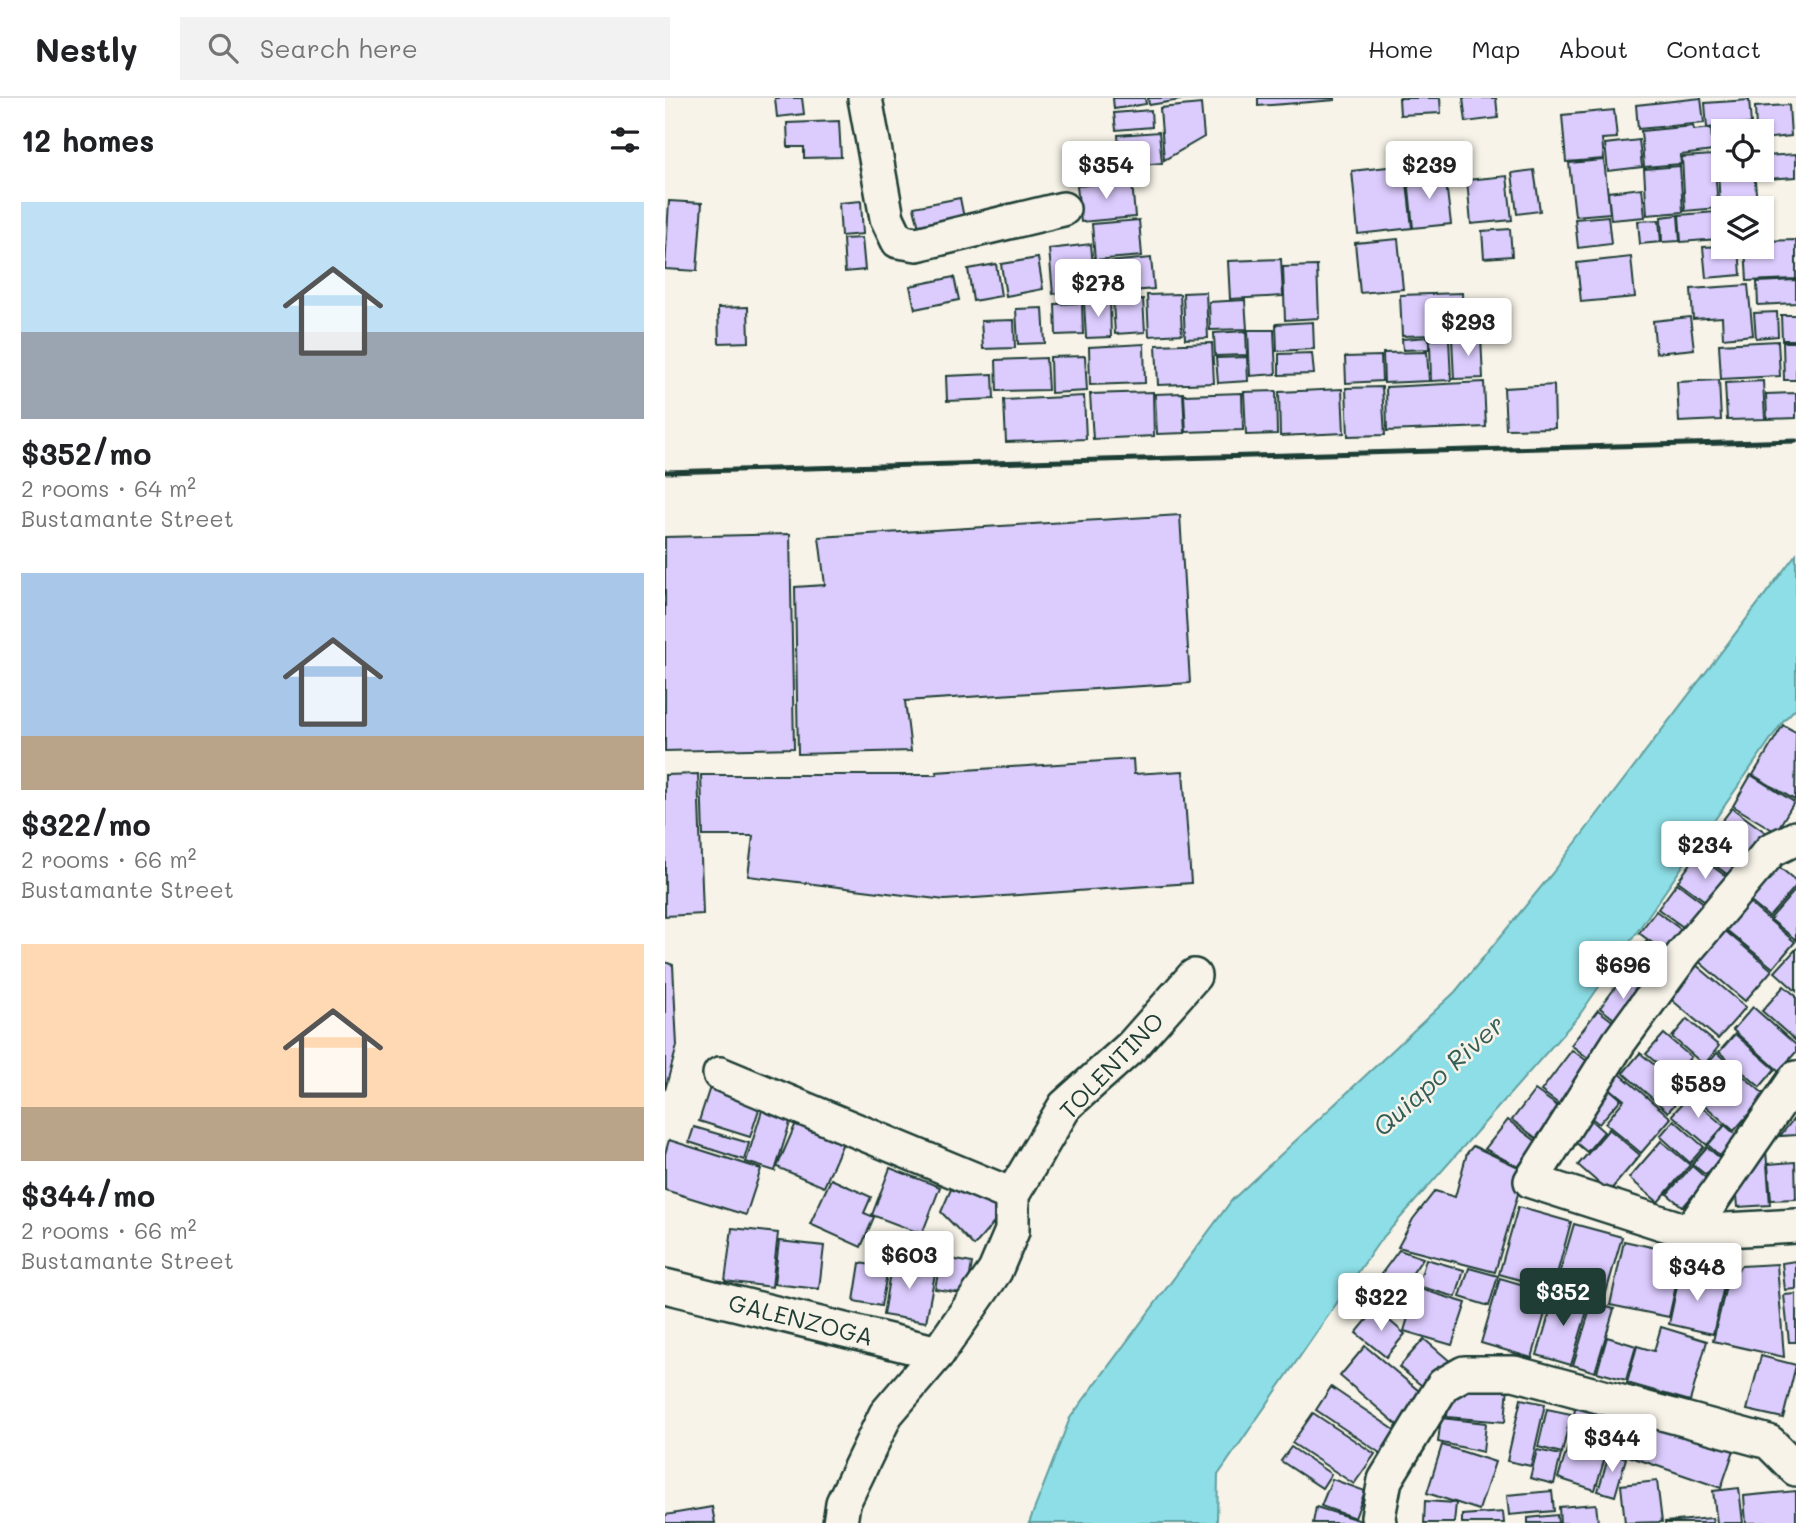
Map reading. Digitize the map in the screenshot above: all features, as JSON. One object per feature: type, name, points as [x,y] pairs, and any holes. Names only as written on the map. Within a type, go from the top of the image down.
[{"type":"street","points":[[865,98],[887,218],[898,240],[917,244],[1063,209]]},
{"type":"street","points":[[1796,838],[1771,850],[1683,953],[1619,1042],[1531,1181],[1690,1232],[1796,1226]]},
{"type":"street","name":"TOLENTINO","points":[[1012,1195],[1065,1106],[1132,1046],[1194,976]]},
{"type":"street","points":[[720,1074],[1012,1195],[1012,1231],[995,1271],[938,1353],[886,1414],[843,1503],[841,1523]]},
{"type":"street","points":[[1690,1232],[1796,1078]]},
{"type":"street","name":"GALENZOGA","points":[[665,1286],[938,1353]]},
{"type":"street","points":[[1379,1523],[1385,1480],[1443,1385],[1464,1373],[1514,1373],[1769,1442],[1796,1469]]},
{"type":"water","name":"Quiapo River","points":[[1796,554],[1796,708],[1784,720],[1578,1017],[1379,1242],[1218,1475],[1217,1523],[1029,1523],[1070,1418],[1232,1200],[1455,992],[1555,870]]},
{"type":"building","points":[[775,98],[802,98],[804,114],[777,117]]},
{"type":"building","points":[[1113,98],[1145,98],[1146,104],[1114,109]]},
{"type":"building","points":[[1148,98],[1181,98],[1181,100],[1149,105]]},
{"type":"building","points":[[1258,98],[1335,98],[1335,100],[1258,106]]},
{"type":"building","points":[[1399,98],[1440,98],[1441,113],[1400,115]]},
{"type":"building","points":[[1463,98],[1496,98],[1498,118],[1466,122]]},
{"type":"building","points":[[1701,98],[1704,123],[1638,129],[1636,105]]},
{"type":"building","points":[[1749,100],[1751,119],[1711,119],[1711,128],[1707,128],[1705,103]]},
{"type":"building","points":[[1201,104],[1204,137],[1164,160],[1160,108]]},
{"type":"building","points":[[1789,105],[1791,136],[1774,138],[1774,119],[1756,119],[1755,107]]},
{"type":"building","points":[[1151,110],[1152,127],[1116,130],[1114,113]]},
{"type":"building","points":[[1614,110],[1617,138],[1602,139],[1604,159],[1566,162],[1562,115]]},
{"type":"building","points":[[839,121],[841,157],[804,158],[804,147],[788,147],[787,123]]},
{"type":"building","points":[[1693,126],[1694,130],[1711,128],[1711,151],[1680,155],[1681,164],[1644,167],[1641,131]]},
{"type":"building","points":[[1159,132],[1162,163],[1120,167],[1118,135]]},
{"type":"building","points":[[1639,140],[1642,167],[1608,171],[1605,144]]},
{"type":"building","points":[[1796,154],[1796,177],[1774,179],[1774,155]]},
{"type":"building","points":[[1711,155],[1711,182],[1716,182],[1717,196],[1711,196],[1711,209],[1685,211],[1682,157]]},
{"type":"building","points":[[1604,160],[1610,213],[1575,216],[1569,163]]},
{"type":"building","points":[[1405,165],[1412,228],[1358,234],[1352,171]]},
{"type":"building","points":[[1680,166],[1683,212],[1647,215],[1644,169]]},
{"type":"building","points":[[1534,170],[1540,211],[1517,214],[1512,173]]},
{"type":"building","points":[[1445,174],[1451,224],[1413,228],[1408,178]]},
{"type":"building","points":[[1507,176],[1512,220],[1471,224],[1467,180]]},
{"type":"building","points":[[1132,181],[1135,217],[1081,222],[1077,186]]},
{"type":"building","points":[[1719,182],[1755,182],[1756,196],[1719,196]]},
{"type":"building","points":[[1642,188],[1645,217],[1611,220],[1608,192]]},
{"type":"building","points":[[960,198],[965,223],[920,232],[914,207]]},
{"type":"building","points":[[669,201],[702,203],[697,271],[665,269]]},
{"type":"building","points":[[861,201],[863,234],[841,236],[839,203]]},
{"type":"building","points":[[1711,212],[1711,240],[1681,242],[1679,215]]},
{"type":"building","points":[[1678,215],[1680,241],[1662,242],[1661,217]]},
{"type":"building","points":[[1608,216],[1611,244],[1578,248],[1575,219]]},
{"type":"building","points":[[1139,220],[1142,256],[1095,260],[1092,224]]},
{"type":"building","points":[[1659,220],[1661,242],[1640,244],[1638,221]]},
{"type":"building","points":[[1510,229],[1512,256],[1484,258],[1482,231]]},
{"type":"building","points":[[862,238],[865,270],[845,272],[843,239]]},
{"type":"building","points":[[1398,239],[1403,289],[1360,293],[1355,243]]},
{"type":"building","points":[[1796,240],[1796,279],[1747,281],[1746,259],[1774,259],[1774,241]]},
{"type":"building","points":[[1091,244],[1095,289],[1053,294],[1049,249]]},
{"type":"building","points":[[1703,247],[1711,247],[1711,259],[1740,259],[1741,275],[1706,278]]},
{"type":"building","points":[[1631,257],[1635,297],[1581,302],[1577,263]]},
{"type":"building","points":[[1038,258],[1043,289],[1006,296],[1001,264]]},
{"type":"building","points":[[1151,258],[1154,289],[1099,294],[1097,263]]},
{"type":"building","points":[[1281,259],[1283,296],[1230,299],[1228,261]]},
{"type":"building","points":[[996,264],[1001,296],[973,301],[968,269]]},
{"type":"building","points":[[1317,266],[1319,318],[1285,320],[1283,267]]},
{"type":"building","points":[[954,277],[959,300],[915,309],[910,286]]},
{"type":"building","points":[[1796,280],[1796,303],[1758,305],[1757,282]]},
{"type":"building","points":[[1748,285],[1753,335],[1723,338],[1722,317],[1693,319],[1691,289]]},
{"type":"building","points":[[1206,292],[1208,338],[1185,339],[1183,293]]},
{"type":"building","points":[[1462,293],[1464,334],[1402,336],[1400,295]]},
{"type":"building","points":[[1180,294],[1182,334],[1149,336],[1147,295]]},
{"type":"building","points":[[1143,299],[1145,332],[1115,334],[1113,301]]},
{"type":"building","points":[[1110,300],[1111,337],[1086,338],[1084,302]]},
{"type":"building","points":[[1245,300],[1247,329],[1210,330],[1209,302]]},
{"type":"building","points":[[1082,303],[1083,334],[1056,335],[1055,304]]},
{"type":"building","points":[[748,307],[749,342],[719,343],[718,308]]},
{"type":"building","points":[[1043,308],[1045,343],[1018,344],[1016,309]]},
{"type":"building","points":[[1777,312],[1778,336],[1756,338],[1754,313]]},
{"type":"building","points":[[1781,315],[1796,315],[1796,340],[1782,340]]},
{"type":"building","points":[[1690,317],[1694,349],[1656,353],[1653,321]]},
{"type":"building","points":[[1014,320],[1015,348],[983,349],[981,321]]},
{"type":"building","points":[[1313,322],[1314,349],[1277,351],[1276,324]]},
{"type":"building","points":[[1248,330],[1274,330],[1276,374],[1250,376]]},
{"type":"building","points":[[1246,331],[1247,355],[1215,356],[1214,333]]},
{"type":"building","points":[[1429,337],[1429,349],[1403,350],[1402,339]]},
{"type":"building","points":[[1481,337],[1483,378],[1454,379],[1452,338]]},
{"type":"building","points":[[1449,339],[1451,380],[1431,381],[1430,340]]},
{"type":"building","points":[[1778,341],[1780,376],[1721,379],[1719,344]]},
{"type":"building","points":[[1783,342],[1796,342],[1796,380],[1784,380]]},
{"type":"building","points":[[1212,343],[1214,383],[1158,385],[1156,345]]},
{"type":"building","points":[[1144,344],[1145,383],[1090,385],[1089,347]]},
{"type":"building","points":[[1427,352],[1429,381],[1384,383],[1383,353]]},
{"type":"building","points":[[1312,353],[1314,374],[1279,375],[1279,354]]},
{"type":"building","points":[[1085,356],[1087,391],[1051,393],[1050,357]]},
{"type":"building","points":[[1381,356],[1382,381],[1346,383],[1345,357]]},
{"type":"building","points":[[1247,357],[1248,381],[1218,383],[1216,358]]},
{"type":"building","points":[[1046,358],[1048,390],[997,391],[996,360]]},
{"type":"building","points":[[993,374],[994,399],[947,401],[946,376]]},
{"type":"building","points":[[1719,380],[1721,420],[1679,422],[1677,382]]},
{"type":"building","points":[[1763,381],[1765,419],[1727,420],[1725,383]]},
{"type":"building","points":[[1484,382],[1486,427],[1387,431],[1386,387]]},
{"type":"building","points":[[1554,385],[1555,428],[1506,429],[1504,388]]},
{"type":"building","points":[[1382,387],[1385,435],[1348,436],[1346,388]]},
{"type":"building","points":[[1342,389],[1344,433],[1280,436],[1279,392]]},
{"type":"building","points":[[1276,391],[1277,434],[1246,435],[1244,392]]},
{"type":"building","points":[[1153,392],[1154,436],[1093,439],[1090,394]]},
{"type":"building","points":[[1183,393],[1185,433],[1157,434],[1155,394]]},
{"type":"building","points":[[1242,393],[1243,430],[1186,432],[1184,395]]},
{"type":"building","points":[[1796,393],[1796,418],[1767,419],[1766,394]]},
{"type":"building","points":[[1084,396],[1086,439],[1006,442],[1004,400]]},
{"type":"building","points":[[1180,515],[1190,683],[905,701],[911,751],[798,754],[795,587],[825,585],[819,537]]},
{"type":"building","points":[[790,534],[794,748],[665,751],[665,537]]},
{"type":"building","points":[[1783,725],[1796,732],[1795,800],[1753,775]]},
{"type":"building","points":[[1133,759],[1134,774],[1183,771],[1191,883],[945,900],[748,876],[753,836],[703,836],[701,775],[937,775],[936,772]]},
{"type":"building","points":[[698,774],[703,914],[665,916],[665,775]]},
{"type":"building","points":[[1751,775],[1794,802],[1776,832],[1733,806]]},
{"type":"building","points":[[1732,808],[1765,832],[1731,877],[1698,853]]},
{"type":"building","points":[[1697,855],[1731,880],[1712,906],[1678,881]]},
{"type":"building","points":[[1771,860],[1796,881],[1796,886],[1769,917],[1741,894]]},
{"type":"building","points":[[1677,883],[1709,907],[1690,932],[1658,909]]},
{"type":"building","points":[[1796,889],[1796,940],[1770,919]]},
{"type":"building","points":[[1742,897],[1795,942],[1773,968],[1719,924]]},
{"type":"building","points":[[1656,911],[1687,934],[1670,956],[1639,933]]},
{"type":"building","points":[[1723,929],[1772,970],[1745,1001],[1697,960]]},
{"type":"building","points":[[1646,941],[1670,959],[1646,990],[1623,973]]},
{"type":"building","points":[[1796,949],[1796,991],[1775,972]]},
{"type":"building","points":[[665,962],[673,965],[677,1046],[665,1090]]},
{"type":"building","points":[[1695,964],[1746,1007],[1718,1039],[1667,996]]},
{"type":"building","points":[[1623,977],[1646,993],[1622,1025],[1600,1008]]},
{"type":"building","points":[[1784,986],[1796,996],[1796,1041],[1762,1011]]},
{"type":"building","points":[[1753,1007],[1796,1045],[1796,1052],[1779,1071],[1733,1030]]},
{"type":"building","points":[[1598,1010],[1623,1029],[1596,1064],[1571,1045]]},
{"type":"building","points":[[1687,1019],[1719,1046],[1704,1065],[1672,1037]]},
{"type":"building","points":[[1664,1034],[1691,1057],[1673,1077],[1646,1054]]},
{"type":"building","points":[[1735,1034],[1775,1069],[1760,1087],[1719,1052]]},
{"type":"building","points":[[1572,1050],[1594,1066],[1563,1107],[1541,1091]]},
{"type":"building","points":[[1640,1053],[1686,1091],[1668,1112],[1623,1073]]},
{"type":"building","points":[[1717,1053],[1765,1095],[1734,1131],[1686,1089]]},
{"type":"building","points":[[1619,1073],[1671,1118],[1641,1153],[1605,1123],[1624,1100],[1607,1086]]},
{"type":"building","points":[[710,1087],[761,1103],[750,1137],[699,1121]]},
{"type":"building","points":[[1607,1087],[1621,1099],[1599,1124],[1585,1113]]},
{"type":"building","points":[[1535,1090],[1559,1107],[1536,1138],[1512,1120]]},
{"type":"building","points":[[1689,1096],[1724,1126],[1707,1145],[1672,1115]]},
{"type":"building","points":[[764,1104],[793,1113],[775,1171],[746,1162]]},
{"type":"building","points":[[1585,1115],[1604,1132],[1587,1152],[1568,1136]]},
{"type":"building","points":[[799,1116],[846,1136],[824,1187],[777,1167]]},
{"type":"building","points":[[1796,1116],[1796,1135],[1780,1136]]},
{"type":"building","points":[[1508,1120],[1537,1142],[1518,1167],[1485,1149]]},
{"type":"building","points":[[1674,1120],[1704,1147],[1690,1163],[1660,1136]]},
{"type":"building","points":[[1725,1125],[1737,1136],[1720,1156],[1708,1145]]},
{"type":"building","points":[[694,1127],[749,1143],[744,1160],[689,1142]]},
{"type":"building","points":[[1609,1129],[1640,1155],[1609,1192],[1578,1165]]},
{"type":"building","points":[[669,1140],[761,1169],[746,1215],[665,1190],[665,1154]]},
{"type":"building","points":[[1661,1141],[1690,1165],[1658,1202],[1629,1178]]},
{"type":"building","points":[[1473,1146],[1525,1170],[1495,1272],[1398,1247],[1413,1219],[1435,1191],[1455,1197],[1467,1153]]},
{"type":"building","points":[[1707,1147],[1720,1158],[1706,1175],[1692,1164]]},
{"type":"building","points":[[1766,1150],[1770,1205],[1738,1207],[1736,1184]]},
{"type":"building","points":[[1795,1162],[1796,1199],[1771,1200],[1768,1164]]},
{"type":"building","points":[[1692,1166],[1707,1179],[1683,1207],[1667,1194]]},
{"type":"building","points":[[890,1168],[940,1187],[922,1234],[872,1215]]},
{"type":"building","points":[[831,1179],[871,1197],[864,1213],[874,1217],[861,1247],[810,1224]]},
{"type":"building","points":[[952,1187],[1005,1210],[974,1246],[941,1212]]},
{"type":"building","points":[[1518,1207],[1571,1222],[1553,1289],[1499,1274]]},
{"type":"building","points":[[1574,1224],[1622,1237],[1603,1303],[1555,1289]]},
{"type":"building","points":[[732,1228],[778,1233],[772,1287],[725,1281]]},
{"type":"building","points":[[779,1241],[824,1246],[819,1289],[774,1284]]},
{"type":"building","points":[[1624,1241],[1683,1254],[1669,1317],[1610,1305]]},
{"type":"building","points":[[1399,1250],[1423,1258],[1403,1287],[1382,1273]]},
{"type":"building","points":[[941,1257],[972,1263],[967,1294],[935,1289]]},
{"type":"building","points":[[1426,1259],[1464,1270],[1456,1297],[1418,1286]]},
{"type":"building","points":[[892,1260],[936,1268],[926,1322],[883,1315]]},
{"type":"building","points":[[1796,1261],[1796,1289],[1785,1290],[1782,1263]]},
{"type":"building","points":[[860,1263],[888,1268],[881,1306],[854,1301]]},
{"type":"building","points":[[1777,1264],[1784,1357],[1713,1341],[1727,1282],[1741,1266]]},
{"type":"building","points":[[1469,1268],[1498,1276],[1489,1306],[1460,1297]]},
{"type":"building","points":[[1680,1272],[1725,1282],[1713,1334],[1669,1324]]},
{"type":"building","points":[[1500,1278],[1551,1293],[1532,1358],[1481,1343]]},
{"type":"building","points":[[1417,1288],[1466,1303],[1452,1345],[1404,1331]]},
{"type":"building","points":[[1556,1291],[1590,1301],[1571,1365],[1537,1355]]},
{"type":"building","points":[[1796,1294],[1796,1342],[1789,1342],[1784,1295]]},
{"type":"building","points":[[1592,1303],[1614,1309],[1595,1372],[1573,1365]]},
{"type":"building","points":[[1376,1309],[1405,1334],[1386,1357],[1356,1333]]},
{"type":"building","points":[[1661,1327],[1707,1341],[1690,1401],[1627,1383],[1637,1346],[1654,1351]]},
{"type":"building","points":[[1607,1337],[1636,1346],[1626,1380],[1597,1372]]},
{"type":"building","points":[[1424,1339],[1451,1362],[1427,1390],[1399,1367]]},
{"type":"building","points":[[1365,1346],[1425,1396],[1400,1427],[1340,1376]]},
{"type":"building","points":[[1761,1356],[1796,1365],[1783,1418],[1747,1410]]},
{"type":"building","points":[[1469,1383],[1508,1386],[1505,1422],[1447,1417],[1448,1403]]},
{"type":"building","points":[[1331,1387],[1399,1433],[1383,1455],[1316,1410]]},
{"type":"building","points":[[1521,1399],[1545,1404],[1531,1466],[1507,1461]]},
{"type":"building","points":[[1576,1405],[1596,1410],[1591,1432],[1571,1428]]},
{"type":"building","points":[[1547,1409],[1571,1414],[1562,1453],[1538,1447]]},
{"type":"building","points":[[1313,1413],[1375,1454],[1354,1484],[1292,1443]]},
{"type":"building","points":[[1441,1418],[1486,1423],[1483,1452],[1438,1442]]},
{"type":"building","points":[[1668,1424],[1735,1447],[1721,1488],[1614,1451],[1622,1426]]},
{"type":"building","points":[[1573,1431],[1610,1442],[1595,1490],[1558,1478]]},
{"type":"building","points":[[1442,1445],[1495,1462],[1479,1510],[1427,1493]]},
{"type":"building","points":[[1291,1447],[1331,1474],[1322,1488],[1281,1461]]},
{"type":"building","points":[[1537,1450],[1561,1455],[1554,1484],[1530,1478]]},
{"type":"building","points":[[1610,1452],[1626,1458],[1615,1496],[1598,1491]]},
{"type":"building","points":[[1332,1479],[1365,1491],[1355,1518],[1321,1506]]},
{"type":"building","points":[[1657,1481],[1662,1522],[1625,1523],[1621,1485]]},
{"type":"building","points":[[1739,1488],[1743,1523],[1717,1523],[1713,1491]]},
{"type":"building","points":[[1552,1491],[1554,1511],[1509,1515],[1507,1495]]},
{"type":"building","points":[[1796,1491],[1796,1522],[1746,1523],[1744,1496]]},
{"type":"building","points":[[1425,1501],[1456,1503],[1454,1523],[1424,1523]]},
{"type":"building","points":[[1596,1504],[1598,1523],[1560,1523],[1559,1507]]},
{"type":"building","points":[[712,1507],[715,1523],[665,1523],[665,1515]]},
{"type":"building","points":[[1316,1507],[1365,1522],[1365,1523],[1313,1523]]},
{"type":"building","points":[[1503,1512],[1504,1523],[1462,1523],[1462,1515]]},
{"type":"building","points":[[1557,1515],[1558,1523],[1528,1523],[1528,1518]]},
{"type":"building","points":[[1712,1518],[1713,1523],[1665,1523],[1665,1522]]},
{"type":"railway","points":[[665,472],[1796,441]]}]
